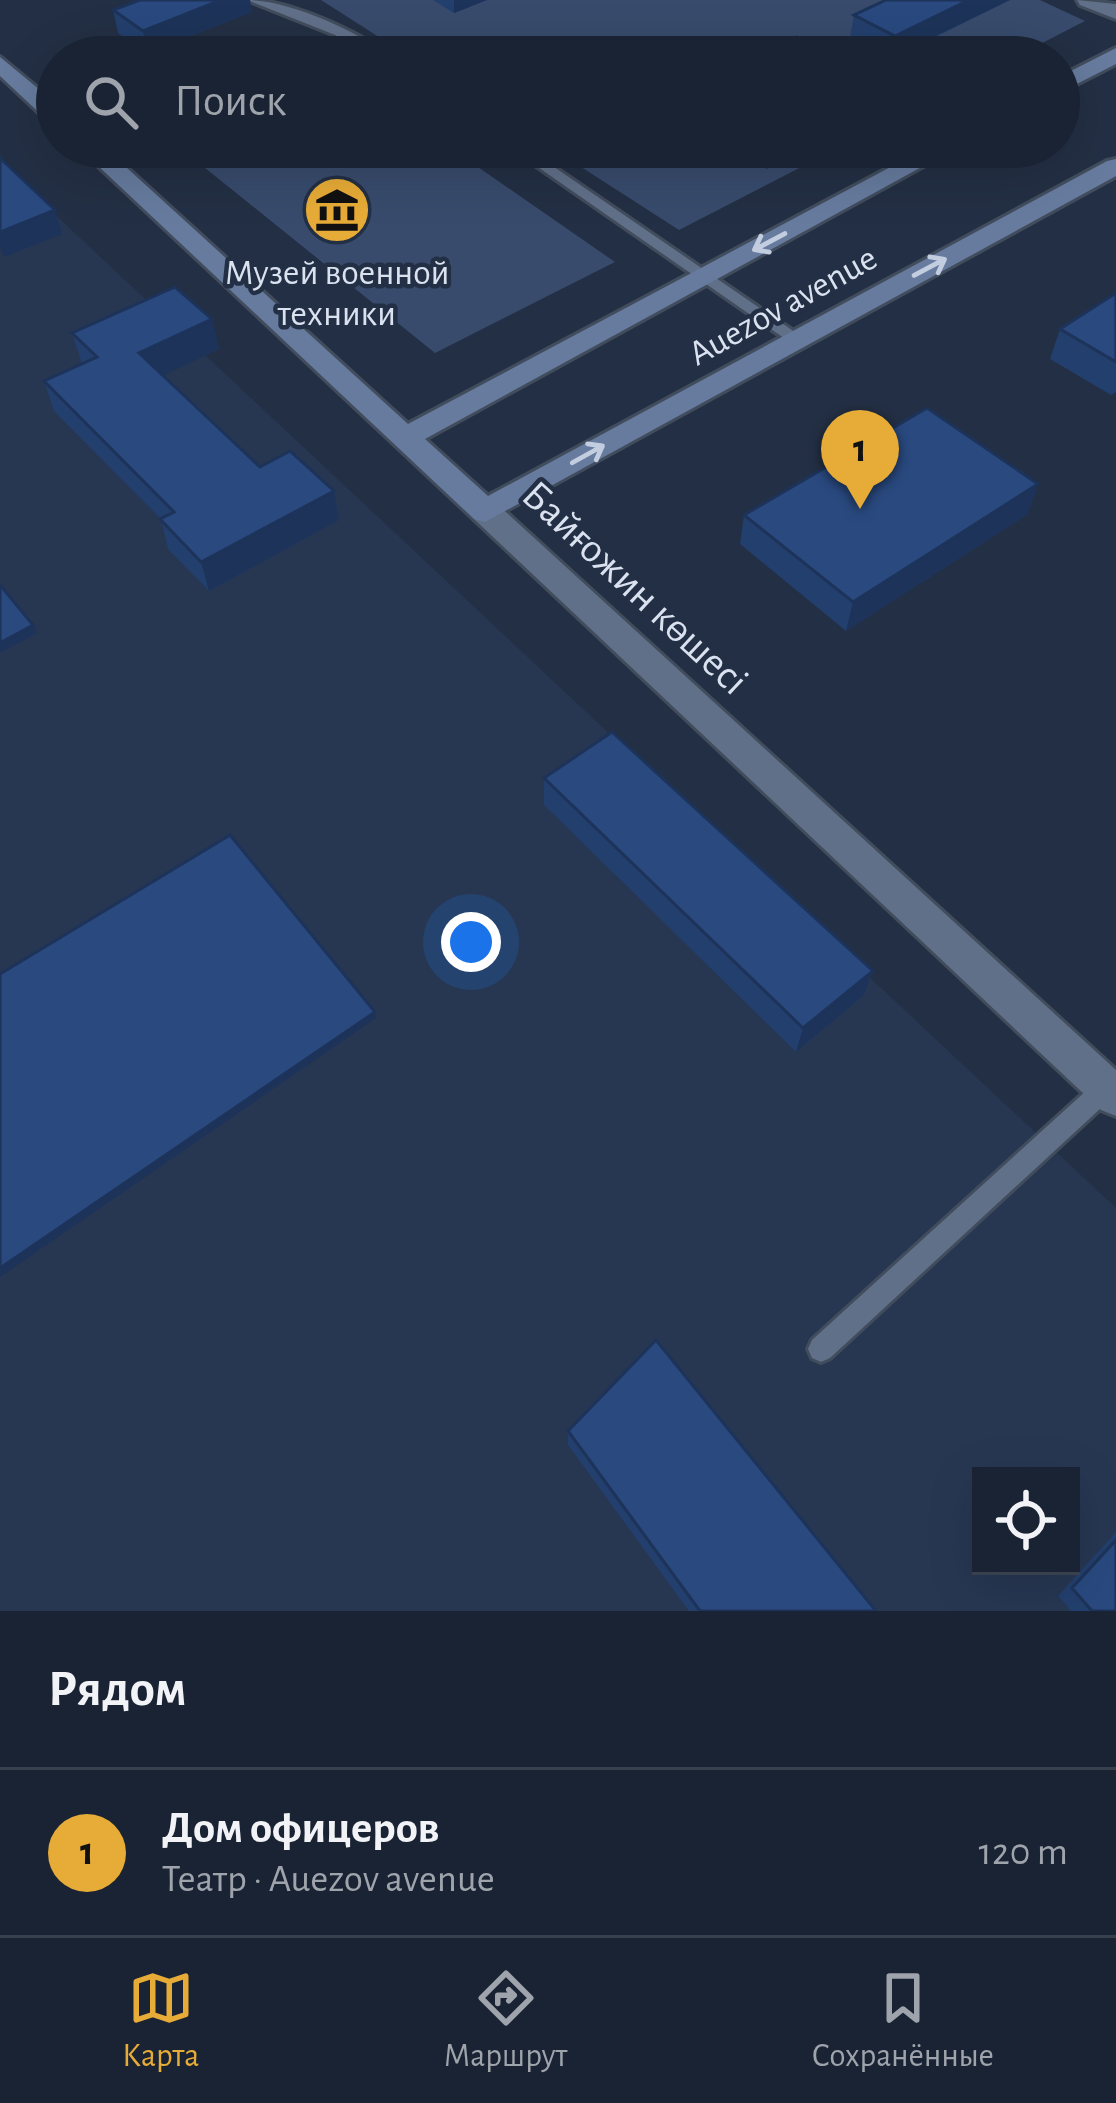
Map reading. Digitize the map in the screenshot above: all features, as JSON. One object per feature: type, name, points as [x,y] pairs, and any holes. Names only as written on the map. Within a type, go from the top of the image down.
[{"type":"main road","points":[[1080,75],[1116,56]]},
{"type":"main road","points":[[0,64],[36,97]]},
{"type":"main road","name":"Auezov avenue","points":[[485,511],[1116,166]]},
{"type":"main road","name":"Байғожин көшесі","points":[[113,168],[485,511]]},
{"type":"main road","name":"Auezov avenue","points":[[405,438],[907,168]]},
{"type":"street","points":[[1088,0],[1116,12]]},
{"type":"street","name":"Байғожин көшесі","points":[[485,511],[1111,1092]]},
{"type":"lane","points":[[253,0],[347,36]]},
{"type":"lane","points":[[547,168],[797,339]]},
{"type":"lane","points":[[821,1349],[1111,1092]]},
{"type":"shaded area","points":[[321,0],[1040,0],[1085,21],[1056,36],[377,36]]},
{"type":"shaded area","points":[[0,163],[1116,1208],[1116,1611],[0,1611]]},
{"type":"shaded area","points":[[205,168],[479,168],[615,262],[435,353]]},
{"type":"shaded area","points":[[583,168],[799,168],[679,230]]},
{"type":"building","points":[[140,0],[221,0],[143,31],[113,10]]},
{"type":"building","points":[[886,0],[969,0],[895,36],[854,15]]},
{"type":"building","points":[[0,158],[55,210],[0,232]]},
{"type":"building","points":[[175,287],[212,319],[139,353],[260,467],[290,451],[334,491],[201,562],[160,519],[174,512],[44,381],[97,357],[72,333]]},
{"type":"building","points":[[1116,293],[1116,362],[1060,329]]},
{"type":"building","points":[[927,408],[1038,484],[853,602],[744,515]]},
{"type":"building","points":[[0,585],[33,625],[0,643]]},
{"type":"building","points":[[612,732],[873,971],[803,1028],[544,778]]},
{"type":"building","points":[[230,835],[375,1012],[0,1268],[0,974]]},
{"type":"building","points":[[656,1340],[876,1611],[700,1611],[568,1431]]},
{"type":"building","points":[[1116,1540],[1116,1611],[1092,1611],[1072,1588]]},
{"type":"place","name":"Музей военной техники","points":[[337,210]]},
{"type":"place","name":"Дом офицеров","points":[[860,509]]}]
